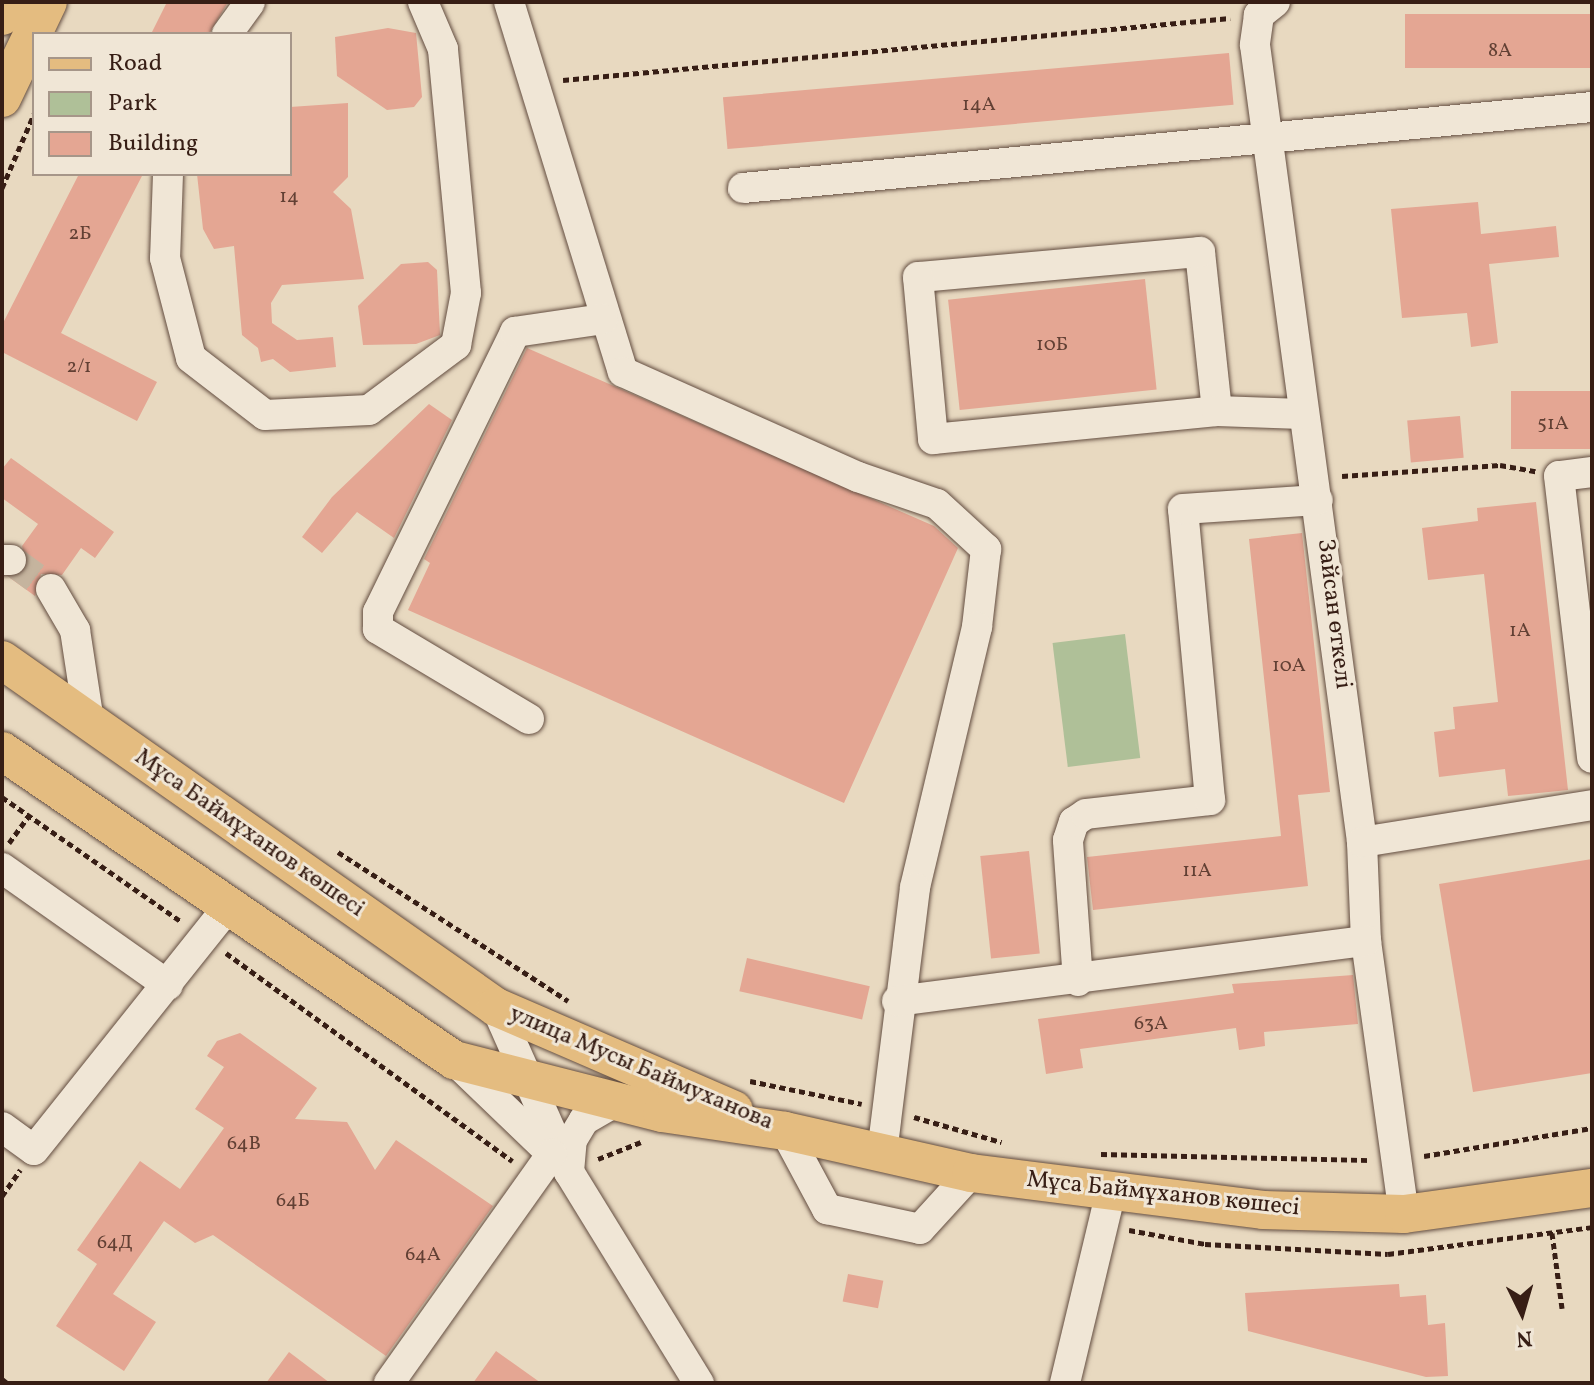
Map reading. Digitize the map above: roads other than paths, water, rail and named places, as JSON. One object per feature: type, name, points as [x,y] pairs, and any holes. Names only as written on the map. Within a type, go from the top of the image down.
[{"type":"main road","points":[[2,16],[9,2]]},
{"type":"main road","points":[[34,32],[48,2]]},
{"type":"main road","points":[[2,98],[32,35]]},
{"type":"main road","name":"Мұса Баймұханов көшесі","points":[[2,660],[496,1007]]},
{"type":"main road","points":[[2,751],[227,908],[454,1060]]},
{"type":"main road","name":"улица Мусы Баймуханова","points":[[496,1007],[785,1131]]},
{"type":"main road","name":"улица Мусы Баймуханова","points":[[454,1060],[617,1101],[785,1131]]},
{"type":"main road","name":"Мұса Баймұханов көшесі","points":[[785,1131],[971,1173],[1263,1210],[1404,1214],[1592,1188]]},
{"type":"street","points":[[228,32],[250,2]]},
{"type":"street","points":[[168,176],[165,258],[191,358],[265,415],[369,410],[456,345],[466,293],[443,49],[423,2]]},
{"type":"street","points":[[509,2],[537,82],[603,319],[623,372],[858,477],[937,504],[986,549],[985,591],[915,888],[897,1001],[882,1152]]},
{"type":"street","name":"Зайсан өткелі","points":[[1267,8],[1255,45],[1266,142],[1362,842],[1366,941],[1404,1214]]},
{"type":"street","points":[[743,188],[1266,142],[1592,107]]},
{"type":"street","points":[[1217,411],[1200,252],[918,277],[933,439],[1217,411],[1302,414]]},
{"type":"street","points":[[529,719],[378,629],[378,612],[515,332],[603,319]]},
{"type":"street","points":[[1591,748],[1559,476],[1592,472]]},
{"type":"street","points":[[1078,981],[1068,840],[1074,822],[1086,814],[1210,800],[1183,509],[1315,489]]},
{"type":"street","points":[[51,589],[75,630],[89,722]]},
{"type":"street","points":[[1362,842],[1592,805]]},
{"type":"street","points":[[2,868],[168,985]]},
{"type":"street","points":[[2,1127],[34,1150],[227,908]]},
{"type":"street","points":[[897,1001],[1078,981],[1366,941]]},
{"type":"street","points":[[496,1007],[528,1079],[552,1168]]},
{"type":"street","points":[[454,1060],[552,1168],[699,1383]]},
{"type":"street","points":[[389,1383],[552,1168],[584,1120],[617,1101]]},
{"type":"street","points":[[785,1131],[827,1209],[920,1229],[971,1173]]},
{"type":"street","points":[[1065,1383],[1111,1191]]},
{"type":"tunnel","points":[[11,560],[51,589]]}]
